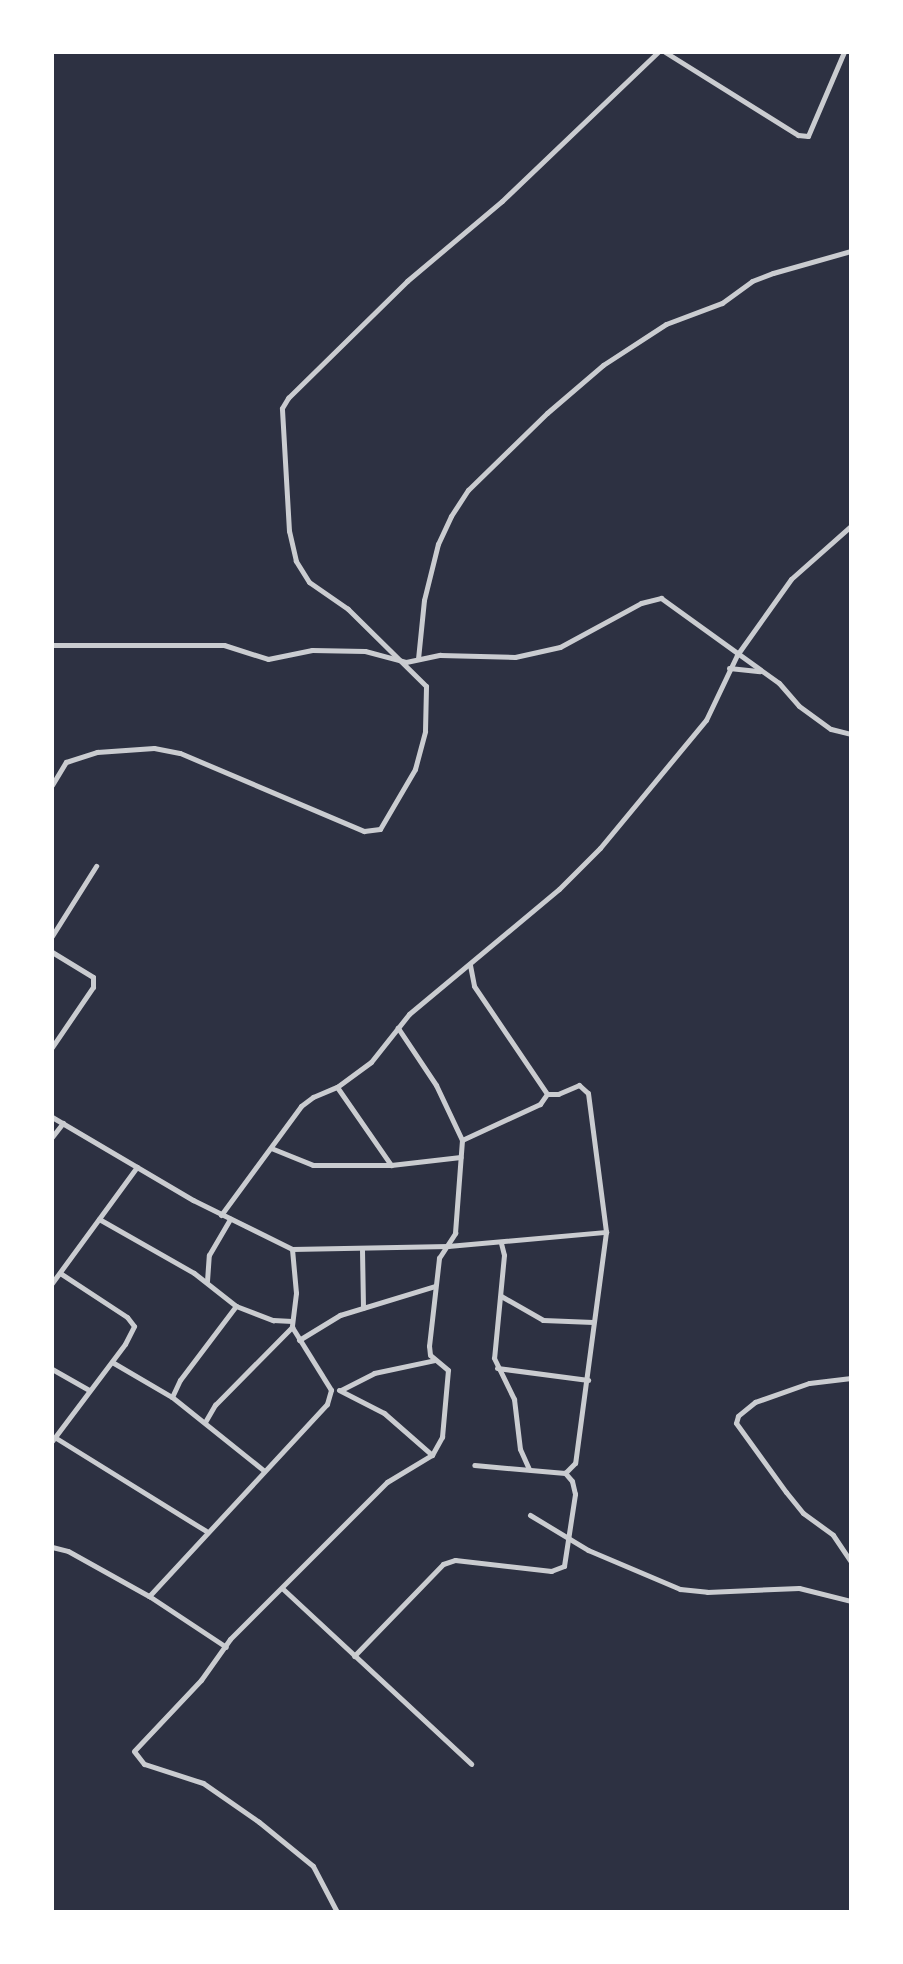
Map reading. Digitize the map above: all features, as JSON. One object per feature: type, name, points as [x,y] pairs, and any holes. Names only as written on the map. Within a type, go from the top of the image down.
[{"type":"street","points":[[52,785],[66,762],[97,752],[154,748],[180,753],[373,832],[389,818],[415,769],[425,731],[426,686],[406,662],[348,609],[309,582],[296,561],[289,531],[282,408],[288,398],[407,281],[502,201],[658,52]]},
{"type":"street","points":[[665,52],[798,135],[808,136],[844,52]]},
{"type":"street","points":[[418,659],[424,600],[438,544],[451,516],[468,490],[547,413],[603,365],[666,324],[722,303],[752,281],[851,251]]},
{"type":"street","points":[[221,1215],[301,1106],[337,1087],[371,1062],[409,1014],[559,889],[636,808],[706,720],[729,668],[791,579],[851,526]]},
{"type":"street","points":[[52,645],[224,645],[268,659],[312,650],[365,651],[406,662],[440,655],[538,654],[603,627],[641,603],[661,598],[672,602],[761,671],[822,723],[851,734]]},
{"type":"street","points":[[729,668],[761,671]]},
{"type":"street","points":[[52,936],[96,866]]},
{"type":"street","points":[[52,952],[93,977],[93,987],[52,1047]]},
{"type":"street","points":[[470,965],[474,986],[547,1094]]},
{"type":"street","points":[[398,1028],[436,1085],[462,1140],[455,1233],[439,1258],[435,1286],[429,1346],[435,1360]]},
{"type":"street","points":[[547,1094],[558,1094],[579,1085],[588,1093],[606,1232],[578,1457],[565,1473]]},
{"type":"street","points":[[337,1087],[391,1165]]},
{"type":"street","points":[[462,1140],[540,1104],[547,1094]]},
{"type":"street","points":[[52,1117],[221,1215],[292,1249],[448,1246],[606,1232]]},
{"type":"street","points":[[52,1137],[63,1123]]},
{"type":"street","points":[[271,1148],[313,1165],[391,1165],[461,1157]]},
{"type":"street","points":[[52,1283],[137,1167]]},
{"type":"street","points":[[99,1219],[206,1282],[236,1306],[292,1324]]},
{"type":"street","points":[[206,1282],[209,1255],[230,1219]]},
{"type":"street","points":[[501,1243],[504,1255],[495,1342],[496,1368],[514,1399],[520,1449],[529,1470]]},
{"type":"street","points":[[149,1596],[327,1404],[331,1390],[292,1324],[296,1293],[292,1249]]},
{"type":"street","points":[[362,1250],[363,1308]]},
{"type":"street","points":[[60,1273],[133,1321],[125,1344],[54,1439],[206,1531]]},
{"type":"street","points":[[299,1340],[340,1315],[435,1286]]},
{"type":"street","points":[[500,1296],[543,1320],[593,1322]]},
{"type":"street","points":[[172,1397],[180,1380],[236,1306]]},
{"type":"street","points":[[205,1422],[215,1405],[292,1324]]},
{"type":"street","points":[[331,1390],[339,1390],[374,1373],[435,1360],[447,1366],[442,1437],[432,1455],[387,1482],[230,1639],[201,1680],[138,1743],[134,1751],[144,1764],[203,1783],[259,1822],[313,1866],[337,1912]]},
{"type":"street","points":[[111,1361],[172,1397],[263,1470]]},
{"type":"street","points":[[496,1368],[588,1380]]},
{"type":"street","points":[[52,1369],[89,1390]]},
{"type":"street","points":[[851,1378],[809,1383],[755,1402],[743,1410],[736,1423],[803,1513],[833,1535],[851,1562]]},
{"type":"street","points":[[339,1390],[384,1413],[432,1455]]},
{"type":"street","points":[[354,1656],[443,1564],[455,1560],[559,1569],[564,1566],[575,1487],[565,1473],[474,1465]]},
{"type":"street","points":[[530,1515],[602,1557],[693,1592],[799,1588],[851,1601]]},
{"type":"street","points":[[52,1547],[67,1551],[149,1596],[226,1647]]},
{"type":"street","points":[[283,1589],[471,1764]]}]
